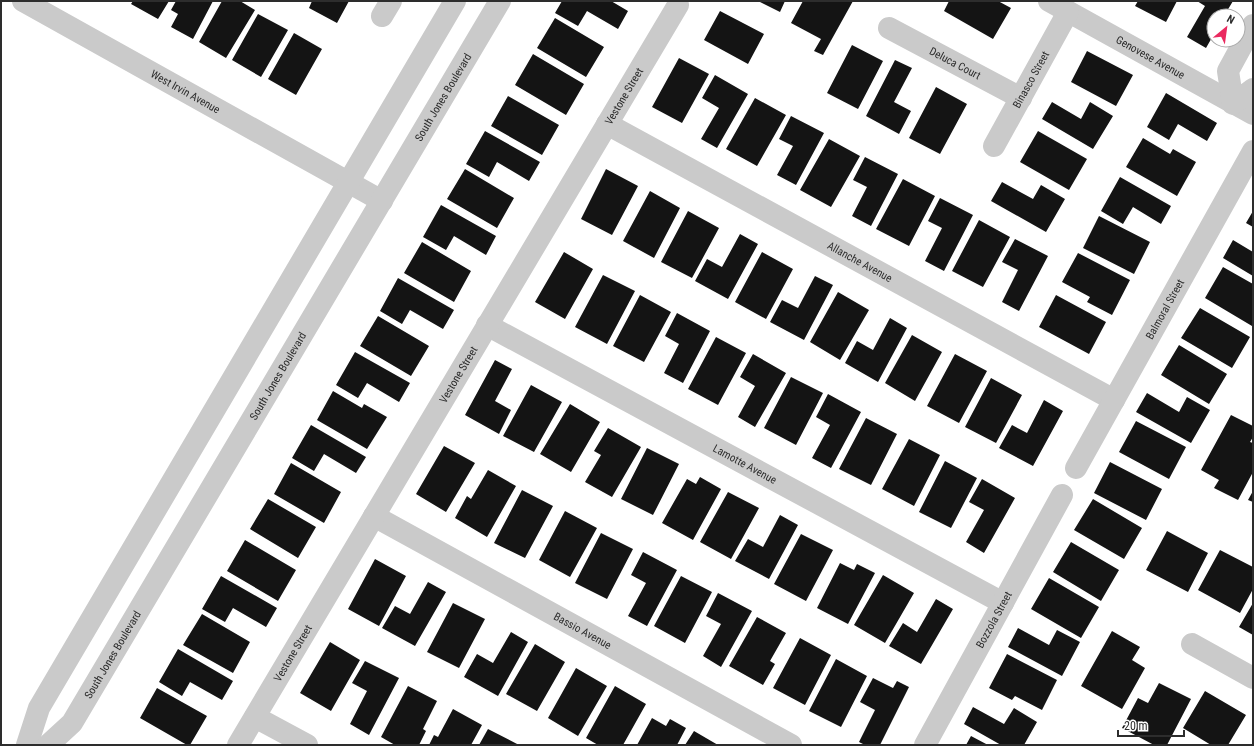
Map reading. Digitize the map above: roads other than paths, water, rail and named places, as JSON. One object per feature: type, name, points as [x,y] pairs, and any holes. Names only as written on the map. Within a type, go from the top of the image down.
[{"type":"street","name":"West Irvin Avenue","points":[[23,1],[382,201]]},
{"type":"street","points":[[28,745],[39,708],[455,1]]},
{"type":"street","name":"South Jones Boulevard","points":[[48,745],[72,723],[500,1]]},
{"type":"street","name":"Genovese Avenue","points":[[1048,1],[1253,114]]},
{"type":"street","name":"Vestone Street","points":[[238,745],[678,5]]},
{"type":"street","name":"Binasco Street","points":[[994,146],[1068,12]]},
{"type":"street","name":"Deluca Court","points":[[889,28],[1021,98]]},
{"type":"street","points":[[1251,32],[1228,71],[1233,104],[1253,89]]},
{"type":"street","name":"Allanche Avenue","points":[[607,124],[1114,400]]},
{"type":"street","name":"Balmoral Street","points":[[1076,468],[1253,151]]},
{"type":"street","name":"Lamotte Avenue","points":[[487,325],[1003,603]]},
{"type":"street","name":"Bozzola Street","points":[[924,745],[1062,495]]},
{"type":"street","name":"Bassio Avenue","points":[[374,516],[791,745]]},
{"type":"street","points":[[1192,644],[1253,678]]},
{"type":"street","points":[[255,717],[307,745]]}]
